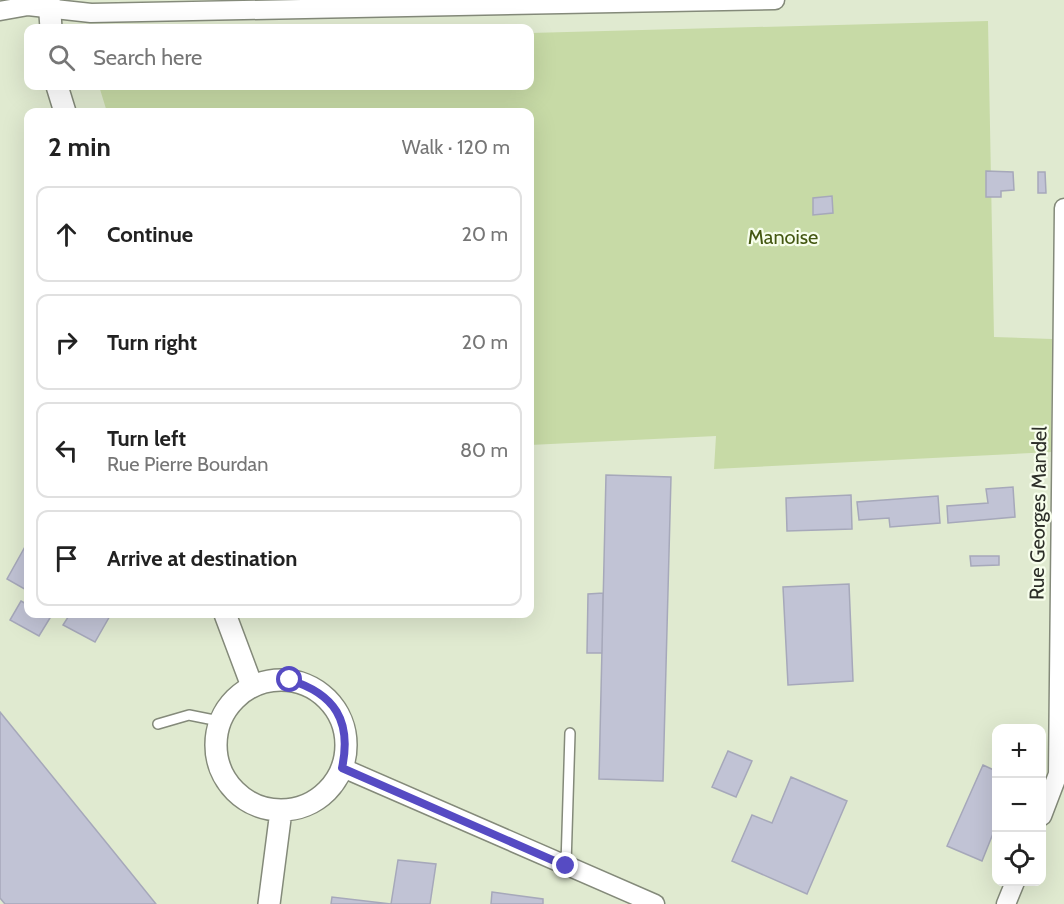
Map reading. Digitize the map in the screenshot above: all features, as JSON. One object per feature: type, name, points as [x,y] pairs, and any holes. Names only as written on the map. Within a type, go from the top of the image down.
[{"type":"street","points":[[0,11],[28,6],[50,12],[91,14],[775,0]]},
{"type":"street","points":[[58,90],[64,108]]},
{"type":"street","name":"Rue Georges Mandel","points":[[1046,804],[1058,774],[1064,208]]},
{"type":"street","points":[[226,618],[252,686]]},
{"type":"street","points":[[270,680],[290,680],[308,686],[325,696],[337,711],[345,729],[346,749],[342,768],[336,781],[314,802],[300,808],[281,811],[253,805],[239,796],[228,784],[215,753],[219,721],[232,701],[252,686],[270,680]]},
{"type":"street","points":[[342,768],[655,904]]},
{"type":"street","points":[[269,904],[281,811]]},
{"type":"street","points":[[1006,904],[1013,886]]},
{"type":"lane","points":[[158,724],[189,715],[219,721]]},
{"type":"lane","points":[[566,866],[570,733]]},
{"type":"shaded area","points":[[0,0],[1064,0],[1064,904],[0,904]]},
{"type":"green space","name":"Manoise","points":[[988,21],[994,337],[1052,339],[1051,452],[714,469],[716,436],[534,445],[534,108],[106,108],[100,90],[534,90],[534,33]]},
{"type":"building","points":[[986,171],[1013,172],[1014,190],[1001,191],[1001,197],[986,197]]},
{"type":"building","points":[[1038,172],[1045,172],[1046,193],[1038,193]]},
{"type":"building","points":[[832,196],[833,213],[813,215],[813,198]]},
{"type":"building","points":[[606,475],[671,477],[663,781],[599,779]]},
{"type":"building","points":[[1013,487],[1015,517],[948,523],[947,506],[988,503],[986,489]]},
{"type":"building","points":[[851,495],[852,529],[787,531],[786,498]]},
{"type":"building","points":[[938,496],[940,523],[890,527],[889,518],[859,520],[857,502]]},
{"type":"building","points":[[24,549],[24,589],[7,579]]},
{"type":"building","points":[[970,556],[999,556],[999,565],[971,566]]},
{"type":"building","points":[[849,584],[853,681],[788,685],[783,587]]},
{"type":"building","points":[[603,593],[602,653],[587,653],[588,594]]},
{"type":"building","points":[[21,601],[24,603],[24,618],[50,618],[39,636],[10,620]]},
{"type":"building","points":[[67,618],[109,618],[95,642],[63,625]]},
{"type":"building","points":[[0,712],[156,904],[5,904],[0,898]]},
{"type":"building","points":[[728,751],[752,761],[736,797],[712,787]]},
{"type":"building","points":[[983,765],[992,769],[992,836],[982,861],[947,846]]},
{"type":"building","points":[[791,777],[847,801],[807,894],[732,861],[752,815],[772,823]]},
{"type":"building","points":[[398,860],[436,864],[430,904],[391,904]]},
{"type":"building","points":[[492,892],[543,899],[543,904],[491,904]]},
{"type":"building","points":[[332,897],[391,904],[331,904]]},
{"type":"route","points":[[290,680],[308,686],[325,696],[337,711],[345,729],[346,749],[342,768],[566,866]]}]
